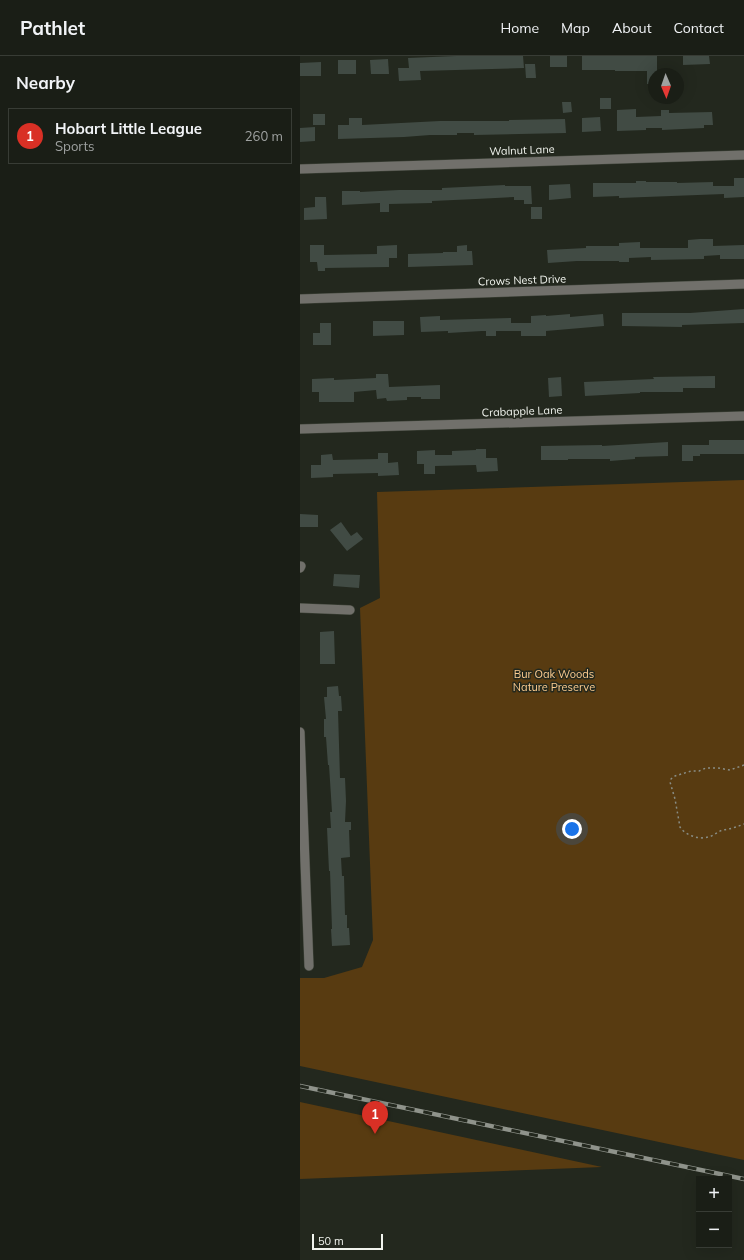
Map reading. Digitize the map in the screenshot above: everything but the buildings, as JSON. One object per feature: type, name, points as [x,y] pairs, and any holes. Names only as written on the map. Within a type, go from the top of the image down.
[{"type":"street","name":"Walnut Lane","points":[[300,169],[744,155]]},
{"type":"street","name":"Crows Nest Drive","points":[[300,299],[744,284]]},
{"type":"street","name":"Crabapple Lane","points":[[300,429],[744,416]]},
{"type":"street","points":[[300,608],[350,610]]},
{"type":"street","points":[[300,732],[309,966]]},
{"type":"path","points":[[744,765],[730,770],[706,768],[699,771],[691,771],[675,776],[670,782],[680,827],[687,834],[699,837],[708,837],[722,830],[737,828],[744,824]]},
{"type":"green space","name":"Bur Oak Woods Nature Preserve","points":[[744,480],[744,1160],[300,1066],[300,978],[324,978],[362,967],[373,940],[360,608],[380,598],[377,492]]},
{"type":"green space","points":[[300,1102],[602,1167],[300,1179]]},
{"type":"railway","points":[[300,1086],[744,1179]]},
{"type":"place","name":"Hobart Little League","points":[[375,1134]]}]
